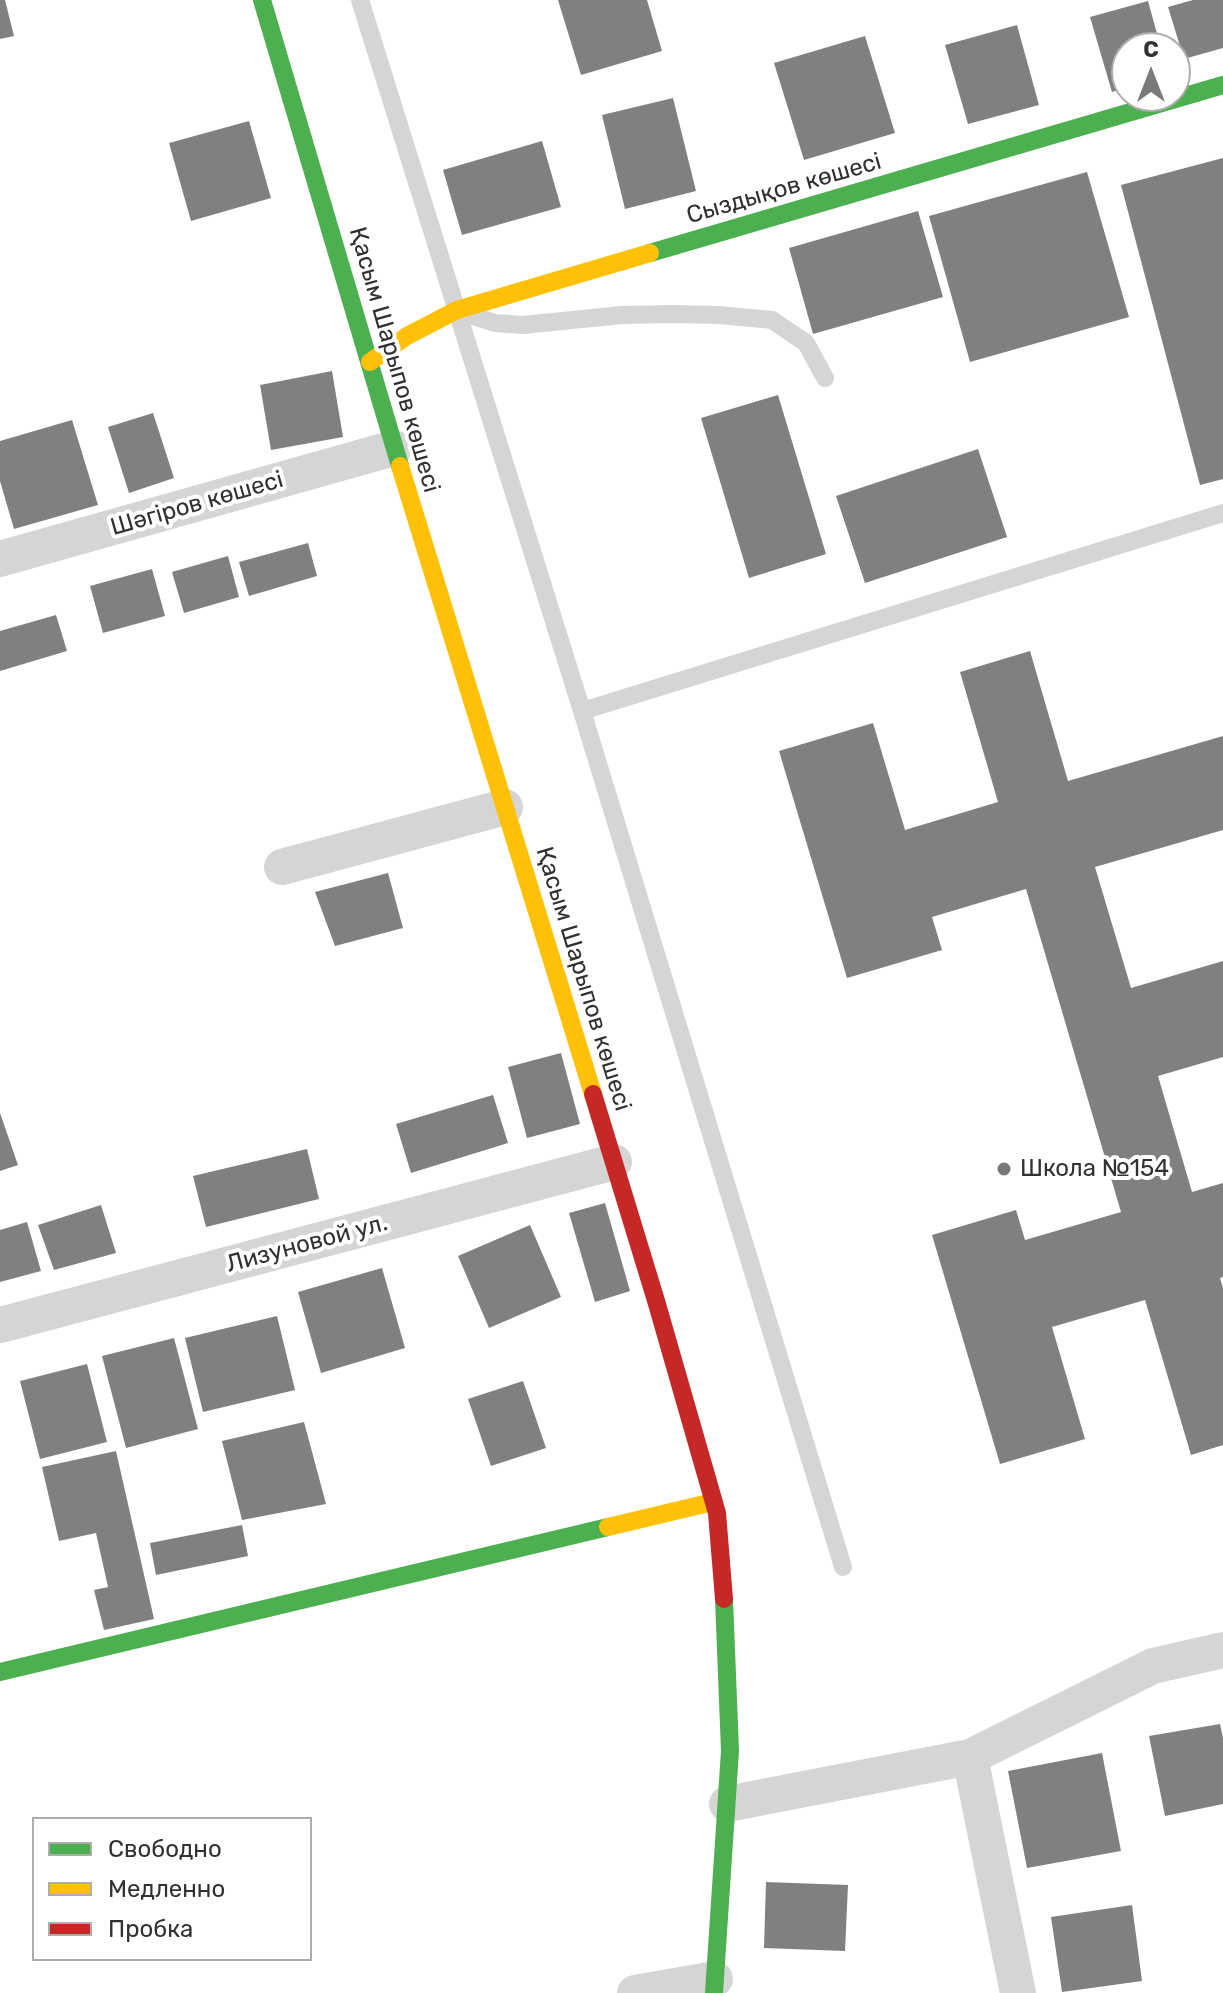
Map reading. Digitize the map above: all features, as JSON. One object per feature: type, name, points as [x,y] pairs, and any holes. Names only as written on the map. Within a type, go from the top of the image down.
[{"type":"street","name":"Қасым Шарыпов көшесі","points":[[262,0],[394,448],[614,1162],[713,1502],[725,1606],[730,1751],[715,1986]]},
{"type":"street","name":"Сыздықов көшесі","points":[[370,362],[407,336],[457,310],[1223,85]]},
{"type":"street","name":"Шәгіров көшесі","points":[[0,559],[394,448]]},
{"type":"street","points":[[282,867],[505,807]]},
{"type":"street","name":"Лизуновой ул.","points":[[0,1325],[614,1162]]},
{"type":"street","points":[[0,1672],[713,1502]]},
{"type":"street","points":[[727,1804],[970,1757],[1153,1666],[1223,1650]]},
{"type":"street","points":[[970,1757],[1018,1993]]},
{"type":"street","points":[[635,1993],[715,1986]]},
{"type":"lane","points":[[360,0],[582,711],[843,1567]]},
{"type":"lane","points":[[457,310],[495,323],[523,325],[622,315],[719,315],[772,320],[806,343],[825,378]]},
{"type":"lane","points":[[582,711],[1223,513]]},
{"type":"building","points":[[0,0],[5,0],[14,36],[0,39]]},
{"type":"building","points":[[558,0],[647,0],[662,51],[581,75]]},
{"type":"building","points":[[1193,0],[1223,0],[1223,48],[1191,57],[1191,32],[1176,32],[1168,7]]},
{"type":"building","points":[[1148,1],[1157,32],[1111,32],[1111,89],[1090,17]]},
{"type":"building","points":[[1017,25],[1039,105],[968,124],[945,45]]},
{"type":"building","points":[[865,36],[895,133],[804,160],[774,63]]},
{"type":"building","points":[[673,98],[696,191],[625,209],[602,115]]},
{"type":"building","points":[[249,121],[271,198],[191,221],[169,143]]},
{"type":"building","points":[[542,141],[561,207],[462,235],[443,170]]},
{"type":"building","points":[[1223,158],[1223,479],[1200,485],[1121,185]]},
{"type":"building","points":[[1087,172],[1129,317],[970,362],[929,216]]},
{"type":"building","points":[[918,211],[943,297],[813,334],[789,248]]},
{"type":"building","points":[[332,371],[343,437],[271,450],[260,385]]},
{"type":"building","points":[[778,395],[826,554],[749,578],[701,418]]},
{"type":"building","points":[[153,413],[174,478],[129,493],[108,427]]},
{"type":"building","points":[[72,420],[98,505],[14,529],[0,481],[0,441]]},
{"type":"building","points":[[978,449],[1007,537],[865,583],[836,496]]},
{"type":"building","points":[[308,543],[317,576],[249,596],[239,562]]},
{"type":"building","points":[[228,556],[239,597],[184,613],[172,572]]},
{"type":"building","points":[[152,569],[165,616],[103,633],[90,586]]},
{"type":"building","points":[[56,615],[67,651],[0,671],[0,631]]},
{"type":"building","points":[[1030,651],[1068,781],[1223,736],[1223,830],[1095,867],[1131,988],[1223,961],[1223,1057],[1158,1076],[1192,1192],[1223,1183],[1223,1277],[1220,1278],[1223,1288],[1223,1445],[1191,1455],[1145,1300],[1052,1327],[1085,1439],[1000,1464],[932,1235],[1016,1210],[1025,1240],[1121,1212],[1026,889],[932,917],[942,950],[847,978],[779,751],[873,723],[905,830],[998,802],[960,672]]},
{"type":"building","points":[[388,873],[403,928],[335,946],[315,892]]},
{"type":"building","points":[[561,1053],[580,1124],[527,1138],[508,1067]]},
{"type":"building","points":[[493,1095],[508,1143],[411,1173],[396,1124]]},
{"type":"building","points":[[0,1113],[18,1165],[0,1171]]},
{"type":"building","points":[[307,1149],[319,1199],[206,1227],[193,1176]]},
{"type":"building","points":[[605,1203],[630,1291],[595,1302],[569,1213]]},
{"type":"building","points":[[101,1205],[116,1253],[54,1270],[38,1225]]},
{"type":"building","points":[[27,1222],[41,1271],[0,1282],[0,1230]]},
{"type":"building","points":[[530,1225],[561,1297],[489,1328],[458,1256]]},
{"type":"building","points":[[382,1268],[405,1348],[321,1373],[298,1292]]},
{"type":"building","points":[[277,1316],[295,1390],[203,1412],[185,1338]]},
{"type":"building","points":[[174,1338],[198,1429],[126,1448],[102,1356]]},
{"type":"building","points":[[87,1364],[107,1442],[40,1459],[20,1381]]},
{"type":"building","points":[[523,1381],[546,1448],[491,1466],[468,1399]]},
{"type":"building","points":[[304,1422],[326,1504],[242,1520],[222,1441]]},
{"type":"building","points":[[116,1451],[154,1619],[104,1630],[94,1590],[108,1587],[96,1533],[59,1541],[42,1467]]},
{"type":"building","points":[[242,1525],[248,1556],[156,1575],[150,1543]]},
{"type":"building","points":[[1220,1724],[1223,1738],[1223,1804],[1165,1816],[1149,1736]]},
{"type":"building","points":[[1102,1753],[1121,1851],[1027,1868],[1008,1771]]},
{"type":"building","points":[[766,1882],[848,1885],[845,1951],[764,1948]]},
{"type":"building","points":[[1132,1905],[1142,1981],[1062,1992],[1051,1917]]},
{"type":"traffic: fast","points":[[262,0],[400,466]]},
{"type":"traffic: fast","points":[[650,253],[1223,85]]},
{"type":"traffic: fast","points":[[0,1672],[608,1527]]},
{"type":"traffic: fast","points":[[714,1993],[730,1751],[724,1599]]},
{"type":"traffic: slow","points":[[370,362],[407,336],[457,310],[650,253]]},
{"type":"traffic: slow","points":[[400,466],[593,1094]]},
{"type":"traffic: slow","points":[[608,1527],[713,1502]]},
{"type":"traffic: jam","points":[[593,1094],[717,1513],[724,1599]]},
{"type":"place","name":"Школа №154","points":[[1004,1169]]}]
